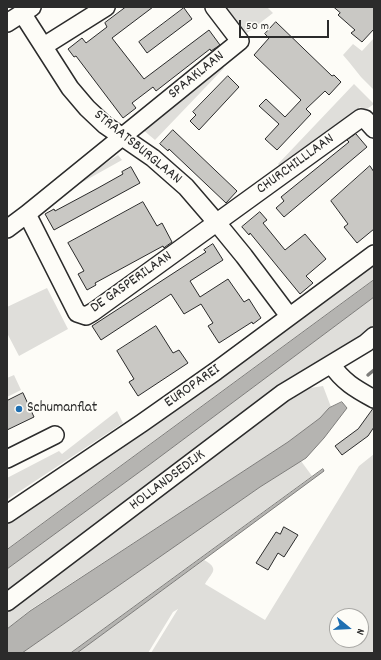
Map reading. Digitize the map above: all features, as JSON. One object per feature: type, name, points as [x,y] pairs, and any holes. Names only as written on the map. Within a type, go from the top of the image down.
[{"type":"street","points":[[44,46],[106,7]]},
{"type":"street","name":"SPAAKLAAN","points":[[121,137],[240,41],[214,7]]},
{"type":"street","points":[[7,23],[27,10]]},
{"type":"street","name":"STRAATSBURGLAAN","points":[[27,10],[44,46],[62,76],[82,103],[105,125],[153,158],[180,182],[217,223],[289,316]]},
{"type":"street","name":"CHURCHILLLAAN","points":[[217,223],[361,118],[365,119],[374,129]]},
{"type":"street","points":[[7,229],[121,137]]},
{"type":"street","name":"DE GASPERILAAN","points":[[27,214],[77,314],[86,316],[217,223]]},
{"type":"street","name":"EUROPAREI","points":[[8,510],[216,371],[374,254]]},
{"type":"street","name":"HOLLANDSEDIJK","points":[[7,602],[283,393],[366,343],[374,336]]},
{"type":"street","points":[[331,364],[340,377],[347,383],[374,399]]},
{"type":"street","points":[[7,459],[55,435]]},
{"type":"shaded area","points":[[226,7],[267,7],[273,13],[247,33]]},
{"type":"shaded area","points":[[374,38],[374,90],[343,55],[353,44],[362,51]]},
{"type":"shaded area","points":[[220,64],[224,68],[155,140],[142,129]]},
{"type":"shaded area","points":[[354,84],[374,104],[364,111],[360,107],[281,167],[278,164]]},
{"type":"shaded area","points":[[118,155],[122,160],[63,193],[62,192]]},
{"type":"shaded area","points":[[374,261],[374,280],[7,550],[7,524],[113,453]]},
{"type":"shaded area","points":[[374,280],[374,297],[7,569],[7,550]]},
{"type":"shaded area","points":[[47,288],[68,329],[19,356],[7,333],[7,307]]},
{"type":"shaded area","points":[[374,297],[374,330],[7,595],[7,569]]},
{"type":"shaded area","points":[[14,375],[21,390],[7,397],[7,378]]},
{"type":"shaded area","points":[[323,386],[331,407],[320,418],[288,442],[30,610],[7,629],[7,612],[296,394],[310,388]]},
{"type":"shaded area","points":[[342,402],[347,408],[324,438],[306,458],[260,487],[22,653],[7,653],[7,629],[30,611],[288,442],[320,418],[329,408]]},
{"type":"shaded area","points":[[117,411],[123,423],[8,499],[7,478],[59,451],[62,454]]},
{"type":"shaded area","points":[[374,454],[374,653],[151,653],[178,609],[173,612],[148,653],[77,653],[204,560],[213,568],[212,574],[205,584],[265,620],[359,466]]},
{"type":"shaded area","points":[[301,461],[312,476],[71,653],[22,653],[260,487]]},
{"type":"shaded area","points":[[323,469],[324,471],[77,653],[71,653]]},
{"type":"building","points":[[126,7],[153,7],[112,38],[144,79],[209,30],[220,45],[211,51],[210,49],[156,91],[153,87],[132,103],[136,108],[123,118],[76,56],[74,57],[68,49],[82,38],[86,43],[107,27],[105,23]]},
{"type":"building","points":[[334,7],[374,7],[374,29],[362,42],[351,33],[355,30],[338,15],[340,13]]},
{"type":"building","points":[[184,8],[192,19],[147,53],[139,42]]},
{"type":"building","points":[[276,22],[332,76],[334,75],[341,82],[329,95],[325,91],[306,109],[311,114],[277,150],[265,139],[279,124],[259,106],[266,99],[285,117],[301,100],[254,55],[269,38],[265,34]]},
{"type":"building","points":[[228,76],[239,87],[199,130],[190,121],[196,115],[193,112]]},
{"type":"building","points":[[173,130],[237,191],[226,203],[169,149],[168,151],[160,144]]},
{"type":"building","points":[[356,134],[367,147],[284,217],[276,208],[284,201],[281,197],[349,142],[347,140]]},
{"type":"building","points":[[370,166],[374,172],[374,229],[357,243],[344,227],[348,224],[331,201]]},
{"type":"building","points":[[131,167],[140,183],[54,230],[45,214],[54,209],[55,211],[98,188],[123,174],[122,172]]},
{"type":"building","points":[[143,202],[157,226],[162,223],[172,242],[164,248],[163,246],[95,283],[96,285],[87,290],[78,274],[84,271],[68,243]]},
{"type":"building","points":[[260,212],[267,220],[263,223],[285,250],[305,234],[326,259],[306,276],[313,283],[300,294],[250,233],[249,235],[242,227]]},
{"type":"building","points":[[213,244],[223,260],[190,281],[200,297],[228,279],[244,302],[249,299],[261,318],[219,343],[208,326],[213,323],[201,304],[184,314],[171,294],[101,340],[92,326],[206,252],[204,250]]},
{"type":"building","points":[[156,326],[173,353],[179,350],[188,363],[138,396],[129,382],[134,379],[117,351]]},
{"type":"building","name":"Schumanflat","points":[[23,393],[34,417],[7,430],[7,401]]},
{"type":"building","points":[[373,409],[374,427],[368,436],[342,455],[335,446],[358,429]]},
{"type":"building","points":[[284,527],[298,535],[284,557],[278,553],[268,570],[256,563],[276,532],[280,534]]},
{"type":"waterway","points":[[368,375],[374,370]]},
{"type":"place","name":"Schumanflat","points":[[19,409]]}]
